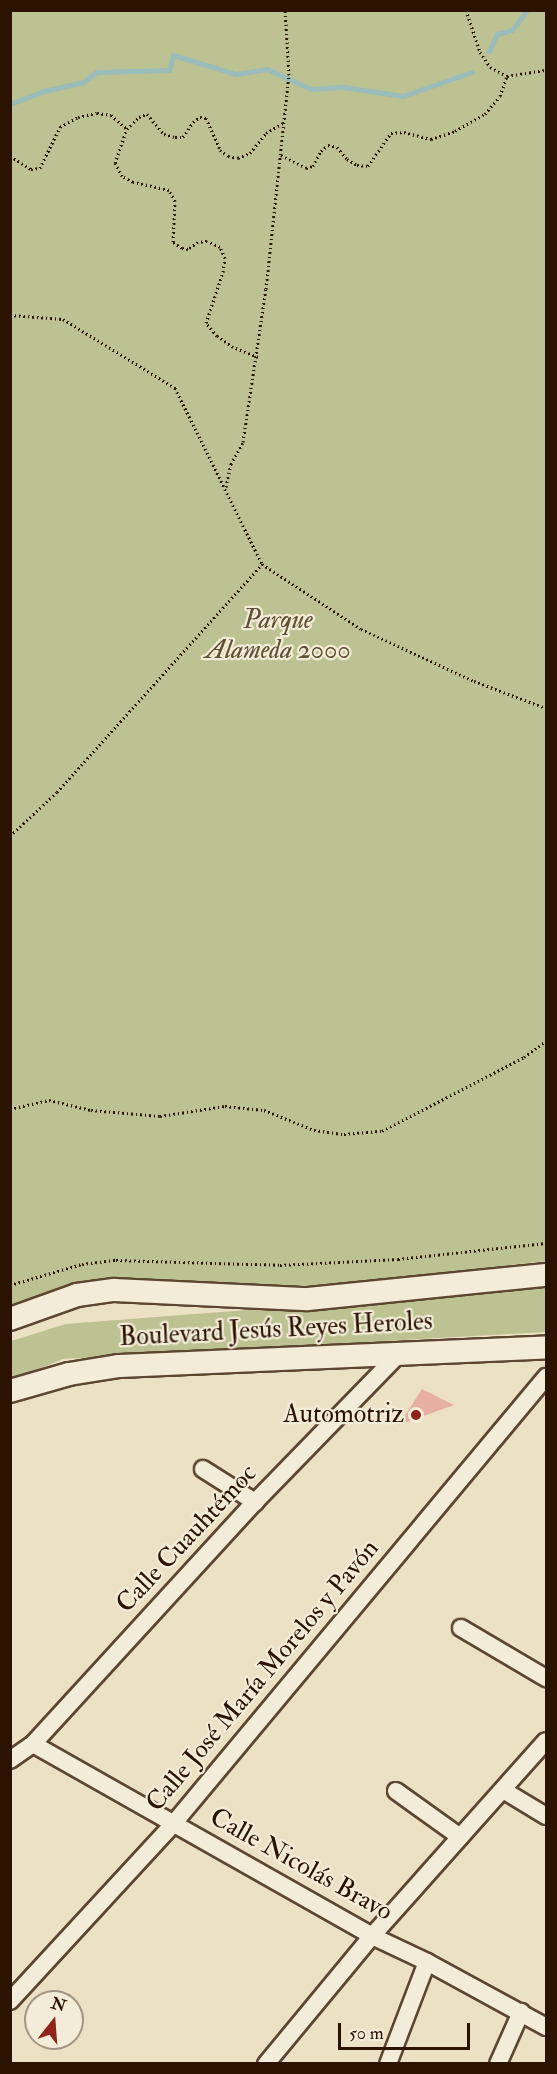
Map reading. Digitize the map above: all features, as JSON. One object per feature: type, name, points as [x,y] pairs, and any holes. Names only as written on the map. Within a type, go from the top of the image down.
[{"type":"main road","name":"Boulevard Jesús Reyes Heroles","points":[[10,1319],[77,1296],[114,1290],[308,1299],[546,1275]]},
{"type":"main road","name":"Boulevard Jesús Reyes Heroles","points":[[10,1391],[69,1374],[119,1366],[546,1347]]},
{"type":"street","name":"Calle Cuauhtémoc","points":[[10,1760],[33,1744],[255,1502],[401,1352]]},
{"type":"street","name":"Calle José María Morelos y Pavón","points":[[10,2001],[174,1823],[546,1377]]},
{"type":"street","points":[[203,1469],[255,1502]]},
{"type":"street","points":[[462,1628],[546,1678]]},
{"type":"street","points":[[266,2064],[372,1936],[546,1741]]},
{"type":"street","name":"Calle Nicolás Bravo","points":[[33,1744],[372,1936],[427,1962],[546,2027]]},
{"type":"street","points":[[503,1790],[546,1816]]},
{"type":"street","points":[[396,1791],[459,1837]]},
{"type":"street","points":[[388,2064],[427,1962]]},
{"type":"street","points":[[498,2064],[520,2012]]},
{"type":"path","points":[[226,489],[231,464],[243,442],[258,357],[290,75],[285,10]]},
{"type":"path","points":[[466,10],[480,52],[490,67],[507,76],[546,70]]},
{"type":"path","points":[[281,155],[306,168],[313,166],[321,151],[328,145],[337,147],[346,159],[357,165],[368,166],[391,133],[404,132],[431,139],[455,131],[485,114],[500,96],[507,76]]},
{"type":"path","points":[[10,156],[31,170],[39,168],[60,127],[78,117],[97,113],[111,115],[127,129]]},
{"type":"path","points":[[258,357],[233,347],[217,336],[206,323],[223,272],[225,258],[220,247],[207,241],[198,242],[188,249],[173,242],[175,201],[169,190],[133,182],[123,176],[115,163],[127,129],[139,117],[147,114],[164,134],[183,137],[193,122],[200,117],[206,118],[220,150],[238,158],[250,153],[266,133],[284,122]]},
{"type":"path","points":[[10,315],[63,319],[175,388],[262,564],[361,629],[474,681],[546,708]]},
{"type":"path","points":[[10,836],[57,792],[262,564]]},
{"type":"path","points":[[10,1109],[49,1100],[91,1110],[160,1116],[225,1106],[264,1110],[314,1130],[344,1134],[382,1131],[524,1057],[546,1041]]},
{"type":"path","points":[[10,1285],[82,1264],[116,1260],[280,1265],[398,1259],[546,1243]]},
{"type":"green space","name":"Parque Alameda 2000","points":[[11,11],[546,11],[546,1261],[328,1286],[93,1282],[11,1316]]},
{"type":"green space","points":[[546,1287],[546,1332],[63,1359],[11,1381],[11,1341],[66,1324]]},
{"type":"building","name":"Automotriz","points":[[422,1389],[454,1405],[399,1425]]},
{"type":"waterway","points":[[489,51],[497,34],[512,30],[527,10]]},
{"type":"waterway","points":[[10,104],[44,91],[83,82],[97,72],[169,70],[173,55],[236,74],[267,69],[311,89],[343,87],[403,96],[472,72]]},
{"type":"place","name":"Automotriz","points":[[416,1415]]}]
